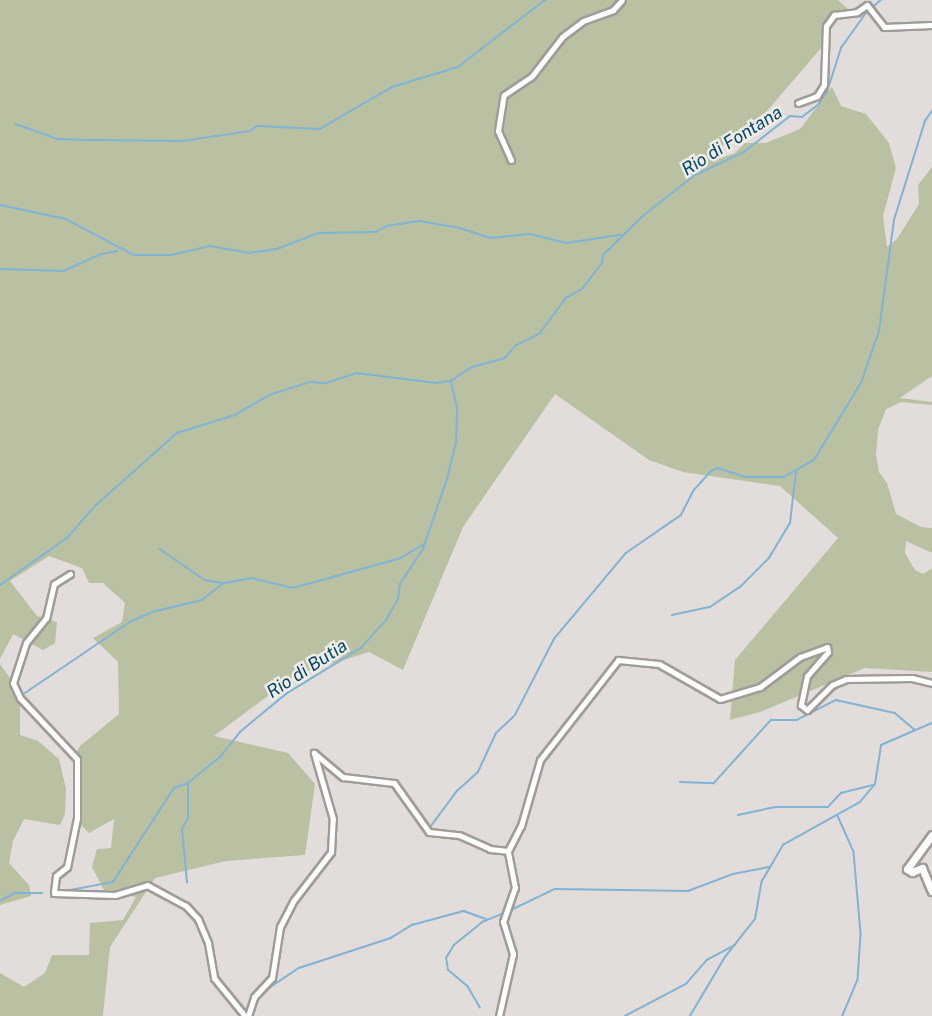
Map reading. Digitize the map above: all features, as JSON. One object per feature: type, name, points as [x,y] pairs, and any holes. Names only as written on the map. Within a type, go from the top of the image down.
[{"type":"street","points":[[511,160],[498,131],[504,94],[532,76],[562,37],[583,21],[613,10],[622,0]]},
{"type":"street","points":[[798,103],[818,96],[824,86],[826,26],[834,15],[857,12],[867,5],[884,27],[932,25]]},
{"type":"street","points":[[70,573],[54,584],[46,618],[26,643],[13,683],[20,698],[77,759],[77,818],[67,867],[56,876],[54,893],[115,895],[147,885],[186,906],[198,919],[208,943],[214,978],[247,1016],[254,997],[272,978],[279,931],[294,900],[331,852],[333,819],[314,753],[343,777],[394,783],[429,832],[459,835],[490,849],[508,850]]},
{"type":"street","points":[[499,1016],[513,954],[503,922],[515,888],[508,850],[521,826],[540,760],[618,660],[659,664],[720,699],[760,687],[800,657],[827,647],[828,652],[807,676],[801,705],[807,710],[832,686],[846,679],[912,678],[932,683]]},
{"type":"street","points":[[932,835],[907,869],[912,872],[922,868],[932,891]]},
{"type":"green space","points":[[0,0],[838,0],[850,11],[833,11],[823,24],[821,48],[767,111],[720,148],[721,158],[735,153],[745,143],[766,143],[800,129],[832,87],[841,106],[866,114],[889,143],[896,168],[883,216],[887,247],[897,239],[919,204],[918,185],[932,167],[932,376],[900,398],[932,402],[932,405],[901,402],[886,409],[878,430],[876,455],[879,472],[887,483],[896,514],[921,527],[932,528],[932,553],[906,541],[905,553],[915,570],[923,574],[932,568],[932,672],[865,668],[760,712],[730,720],[735,660],[838,538],[780,486],[683,472],[649,460],[555,394],[463,527],[403,670],[369,652],[296,675],[214,736],[288,753],[315,784],[305,855],[226,861],[155,878],[110,947],[103,1016],[0,1016],[0,973],[24,987],[45,973],[52,955],[89,955],[90,923],[123,920],[136,897],[104,890],[92,867],[97,849],[111,848],[114,819],[89,833],[74,818],[73,759],[80,746],[119,714],[118,662],[93,638],[122,622],[125,603],[103,583],[89,583],[82,568],[49,556],[10,581],[37,616],[57,622],[55,643],[43,650],[13,634],[0,659]]},
{"type":"green space","points":[[0,664],[20,692],[20,735],[38,741],[59,759],[66,789],[65,814],[60,825],[24,819],[13,841],[9,863],[29,885],[31,896],[0,905]]},
{"type":"waterway","points":[[16,124],[58,139],[94,140],[183,141],[250,131],[257,126],[320,129],[392,87],[458,67],[545,0]]},
{"type":"waterway","name":"Rio di Fontana","points":[[0,585],[67,538],[95,506],[177,433],[235,415],[269,395],[310,382],[326,383],[357,373],[436,383],[451,381],[472,367],[505,358],[515,346],[540,333],[566,298],[582,289],[602,263],[603,255],[644,215],[695,175],[744,152],[790,116],[802,117],[818,105],[827,92],[841,48],[866,13],[881,0]]},
{"type":"waterway","points":[[431,826],[457,791],[478,772],[496,733],[515,715],[554,639],[626,553],[681,515],[694,490],[711,471],[718,468],[746,477],[784,477],[814,460],[861,383],[879,331],[894,220],[925,121],[932,111]]},
{"type":"waterway","points":[[1,205],[66,219],[134,255],[171,255],[210,246],[248,253],[277,249],[319,233],[376,232],[387,226],[420,221],[460,228],[490,238],[530,234],[567,243],[620,235]]},
{"type":"waterway","points":[[0,269],[64,271],[101,254],[118,251]]},
{"type":"waterway","name":"Rio di Butia","points":[[65,891],[113,882],[174,788],[188,783],[220,757],[240,732],[286,694],[361,648],[386,620],[398,599],[400,584],[423,549],[447,479],[456,442],[457,408],[451,381]]},
{"type":"waterway","points":[[672,615],[710,607],[740,587],[769,558],[790,523],[796,472]]},
{"type":"waterway","points":[[25,693],[130,622],[152,612],[202,600],[224,583],[251,578],[293,588],[401,558],[424,544]]},
{"type":"waterway","points":[[160,549],[205,580],[222,583]]},
{"type":"waterway","points":[[680,782],[714,783],[771,720],[797,720],[836,700],[895,713],[915,730]]},
{"type":"waterway","points":[[690,1016],[725,957],[755,919],[762,881],[783,845],[860,802],[875,784],[881,745],[932,723]]},
{"type":"waterway","points":[[187,883],[182,829],[188,818],[188,784]]},
{"type":"waterway","points":[[738,815],[776,807],[828,807],[841,793],[874,785]]},
{"type":"waterway","points":[[838,816],[854,852],[861,934],[858,980],[843,1016]]},
{"type":"waterway","points":[[509,911],[555,889],[688,891],[733,874],[769,867]]},
{"type":"waterway","name":"Rio di Butia","points":[[0,901],[15,893],[42,893]]},
{"type":"waterway","points":[[269,988],[299,968],[391,938],[412,925],[464,911],[486,919]]},
{"type":"waterway","points":[[480,1008],[468,987],[448,970],[446,958],[454,945],[482,922],[502,914]]},
{"type":"waterway","points":[[625,1016],[686,984],[707,960],[735,945]]}]
